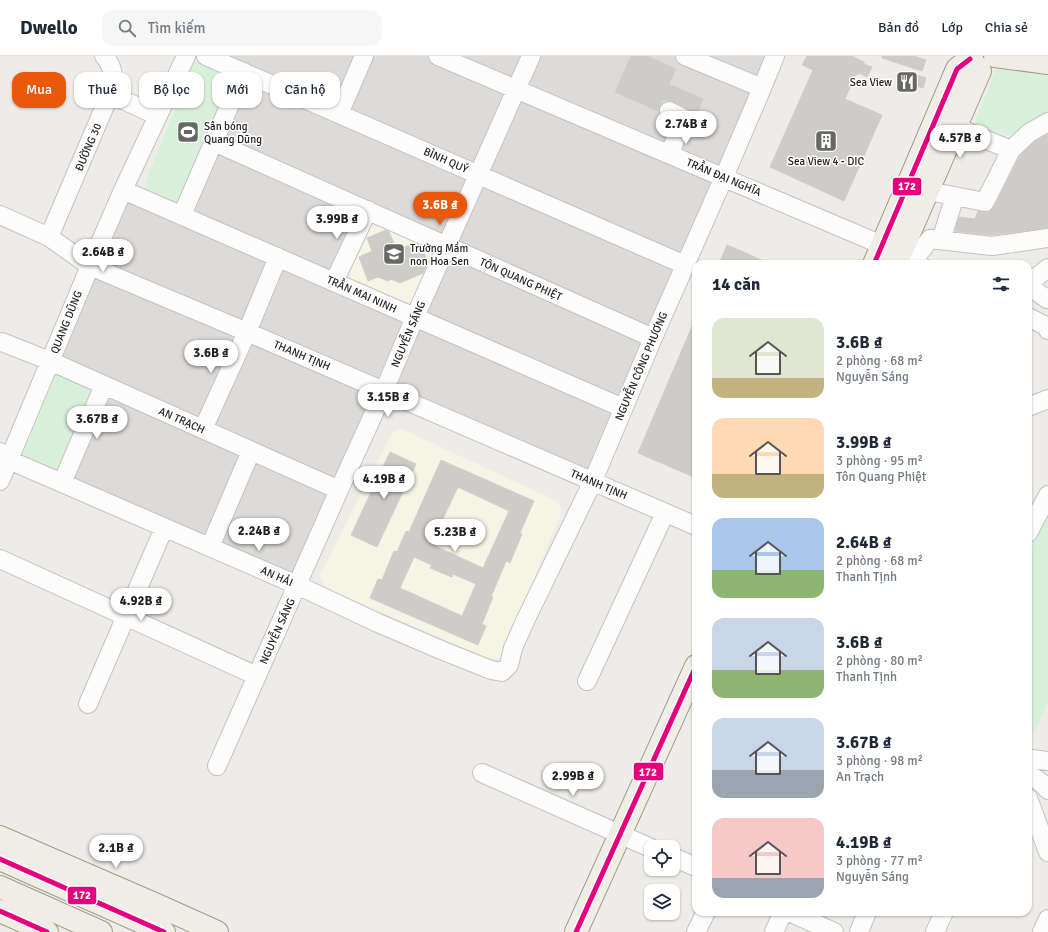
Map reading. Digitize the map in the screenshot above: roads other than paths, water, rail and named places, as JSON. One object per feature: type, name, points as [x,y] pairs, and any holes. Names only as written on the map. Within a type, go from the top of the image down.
[{"type":"main road","points":[[995,56],[1048,63]]},
{"type":"main road","points":[[971,57],[980,71],[898,259],[957,69],[971,57]]},
{"type":"main road","points":[[576,932],[692,675]]},
{"type":"main road","points":[[0,837],[218,932]]},
{"type":"main road","points":[[0,859],[156,928],[157,905]]},
{"type":"main road","points":[[0,887],[101,932]]},
{"type":"main road","points":[[0,911],[47,932]]},
{"type":"street","name":"ĐƯỜNG 30","points":[[104,56],[113,72]]},
{"type":"street","name":"QUANG DŨNG","points":[[0,481],[4,456],[50,361],[123,190],[186,56]]},
{"type":"street","name":"BÌNH QUÝ","points":[[206,56],[244,72]]},
{"type":"street","points":[[339,114],[364,56]]},
{"type":"street","name":"TRẦN ĐẠI NGHĨA","points":[[438,56],[724,177],[898,259]]},
{"type":"street","name":"NGUYỄN SÁNG","points":[[217,766],[531,56]]},
{"type":"street","points":[[685,56],[762,88]]},
{"type":"street","name":"NGUYỄN CÔNG PHƯƠNG","points":[[502,672],[509,665],[513,648],[592,481],[775,56]]},
{"type":"street","name":"BÌNH QUÝ","points":[[262,80],[685,265]]},
{"type":"street","points":[[131,104],[158,116]]},
{"type":"street","name":"ĐƯỜNG 30","points":[[49,237],[104,108]]},
{"type":"street","points":[[182,215],[229,108]]},
{"type":"street","points":[[669,111],[683,118],[670,154]]},
{"type":"street","points":[[928,191],[985,202],[1011,150],[1029,133],[1048,122]]},
{"type":"street","points":[[956,127],[1011,150]]},
{"type":"street","name":"TÔN QUANG PHIỆT","points":[[214,142],[653,338]]},
{"type":"street","name":"TRẦN MAI NINH","points":[[123,190],[623,408]]},
{"type":"street","points":[[941,240],[955,196]]},
{"type":"street","points":[[334,282],[368,210]]},
{"type":"street","name":"THANH TỊNH","points":[[0,215],[49,237],[90,266],[247,332],[692,524]]},
{"type":"street","points":[[898,259],[930,239],[992,246],[1048,238]]},
{"type":"street","points":[[202,429],[247,332],[278,257]]},
{"type":"street","points":[[1032,281],[1048,268]]},
{"type":"street","points":[[1032,288],[1048,300]]},
{"type":"street","points":[[1032,319],[1047,327]]},
{"type":"street","points":[[1032,329],[1047,327]]},
{"type":"street","name":"AN TRẠCH","points":[[2,342],[50,361],[339,490]]},
{"type":"street","points":[[62,483],[104,385]]},
{"type":"street","points":[[1032,405],[1048,399]]},
{"type":"street","points":[[210,547],[251,451]]},
{"type":"street","name":"AN HẢI","points":[[4,456],[164,528],[297,585],[378,623],[491,670],[502,672]]},
{"type":"street","points":[[1032,525],[1048,495]]},
{"type":"street","points":[[587,681],[665,513]]},
{"type":"street","points":[[88,704],[164,528]]},
{"type":"street","points":[[0,560],[257,676]]},
{"type":"street","points":[[1032,758],[1048,761]]},
{"type":"street","points":[[482,773],[644,845]]},
{"type":"street","points":[[1032,776],[1047,787]]},
{"type":"street","points":[[1032,809],[1048,852]]},
{"type":"street","points":[[680,860],[692,865]]},
{"type":"street","points":[[696,932],[704,916]]},
{"type":"street","points":[[774,932],[781,916]]},
{"type":"street","points":[[798,916],[834,932]]},
{"type":"street","points":[[859,932],[866,916]]},
{"type":"street","points":[[935,932],[942,916]]},
{"type":"street","points":[[1042,932],[1048,919]]},
{"type":"place","name":"Sea View","points":[[907,82]]},
{"type":"place","name":"Sân bóng Quang Dũng","points":[[188,132]]},
{"type":"place","name":"Sea View 4 - DIC","points":[[826,141]]},
{"type":"place","name":"Trường Mầm non Hoa Sen","points":[[394,254]]}]
